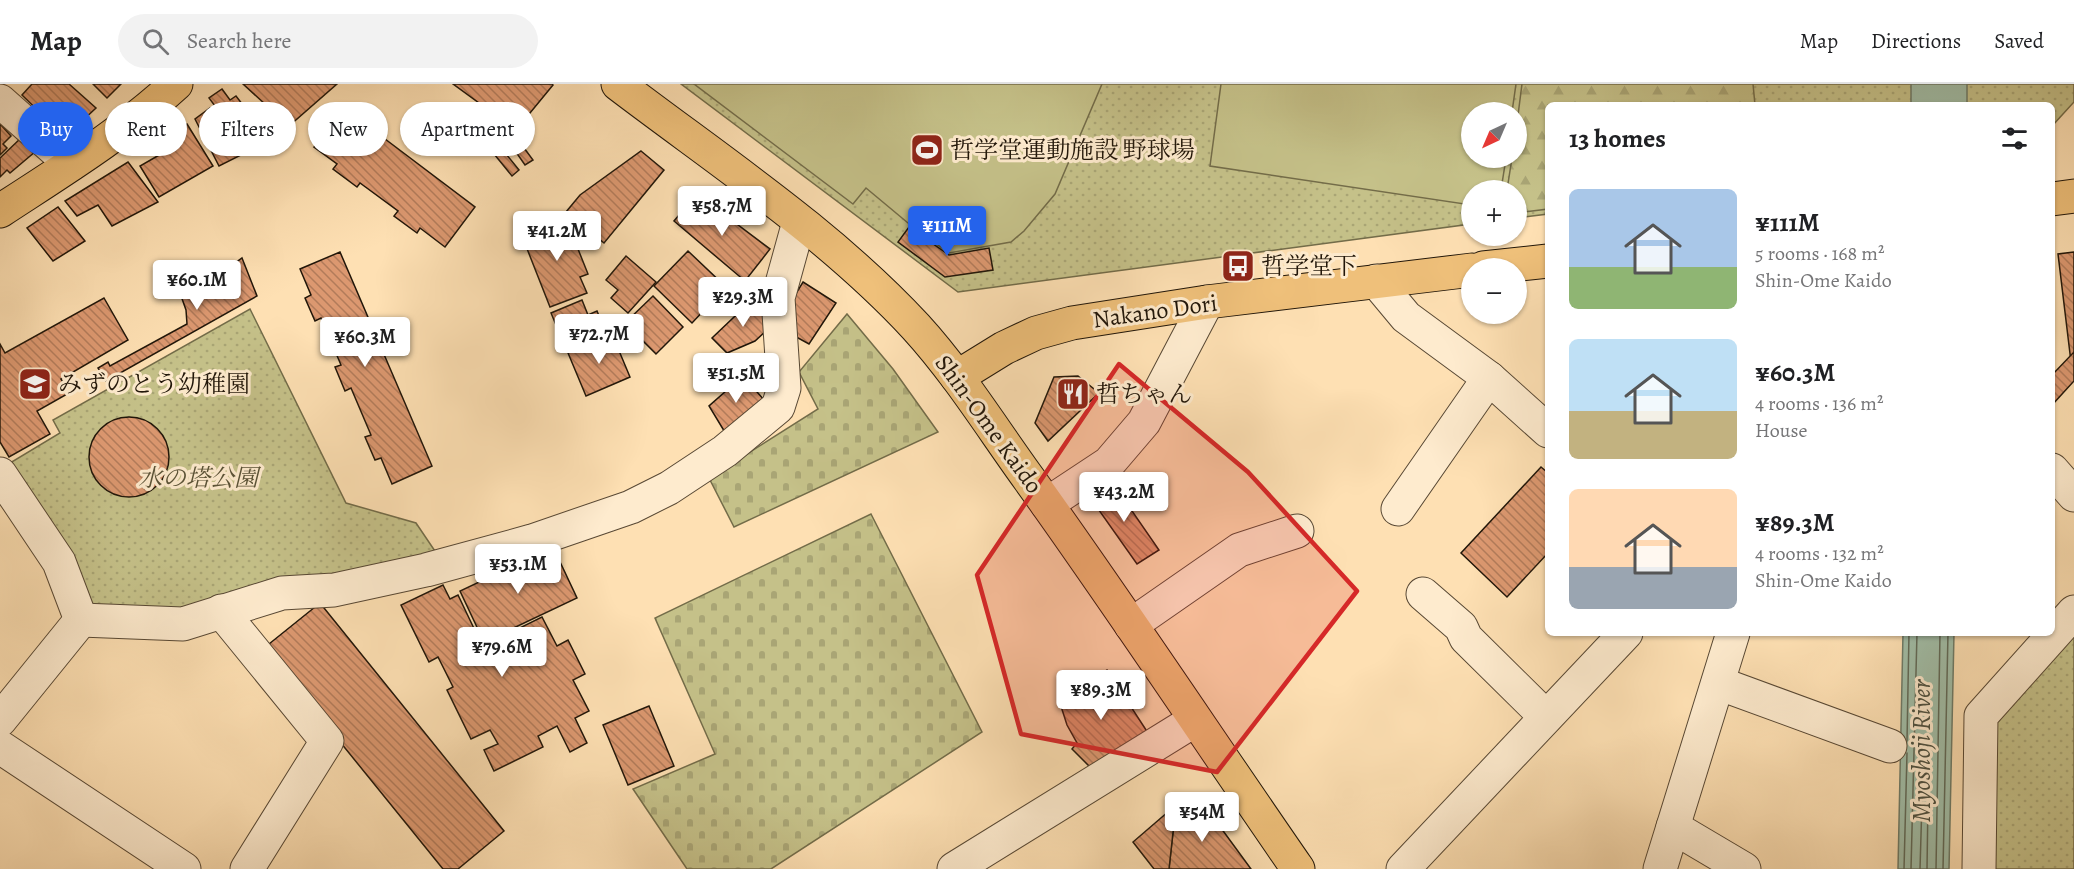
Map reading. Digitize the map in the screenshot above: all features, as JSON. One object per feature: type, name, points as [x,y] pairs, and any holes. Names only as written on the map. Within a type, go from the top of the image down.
[{"type":"main road","points":[[0,211],[146,112],[176,84]]},
{"type":"main road","name":"Shin-Ome Kaido","points":[[618,84],[800,222],[872,282],[917,328],[957,377],[1047,504],[1298,869]]},
{"type":"main road","points":[[2055,199],[2074,196]]},
{"type":"main road","points":[[1527,263],[1545,261]]},
{"type":"main road","name":"Nakano Dori","points":[[957,377],[1004,348],[1036,333],[1072,323],[1207,302],[1461,271]]},
{"type":"street","points":[[0,101],[71,164]]},
{"type":"street","points":[[81,620],[183,624],[282,593],[334,590],[426,570],[532,541],[631,507],[669,488],[725,451],[778,407],[784,388],[778,298],[800,222]]},
{"type":"street","points":[[1377,281],[1406,317],[1489,378],[1545,429]]},
{"type":"street","points":[[1047,504],[1109,463],[1144,422],[1207,302]]},
{"type":"street","points":[[1398,508],[1489,378]]},
{"type":"street","points":[[2055,473],[2074,495]]},
{"type":"street","points":[[0,474],[59,562],[81,620]]},
{"type":"street","points":[[1131,626],[1239,550],[1297,531]]},
{"type":"street","points":[[1423,594],[1461,627],[1466,638],[1546,717]]},
{"type":"street","points":[[221,611],[327,741],[247,869]]},
{"type":"street","points":[[2055,633],[2074,612]]},
{"type":"street","points":[[0,720],[81,620]]},
{"type":"street","points":[[1402,869],[1623,636]]},
{"type":"street","points":[[1660,869],[1732,636]]},
{"type":"street","points":[[1979,869],[1982,716],[2053,636]]},
{"type":"street","points":[[1718,683],[1890,746]]},
{"type":"street","points":[[954,869],[1195,720]]},
{"type":"street","points":[[0,747],[184,869]]},
{"type":"street","points":[[1673,827],[1744,869]]},
{"type":"highlighted area","points":[[1119,364],[1248,472],[1357,591],[1217,772],[1021,734],[977,575]]},
{"type":"green space","points":[[681,84],[2074,84],[2074,102],[2055,123],[2055,102],[1545,102],[1545,214],[1527,217],[1527,180],[1461,180],[1461,225],[958,292]]},
{"type":"green space","name":"哲学堂運動施設 野球場","points":[[694,84],[1102,84],[1055,194],[1024,231],[1011,242],[949,253],[914,228],[866,188],[853,204]]},
{"type":"green space","points":[[1221,84],[1516,84],[1513,102],[1461,102],[1461,168],[1504,168],[1503,180],[1461,180],[1461,204],[1210,166]]},
{"type":"green space","points":[[1522,84],[1753,84],[1755,102],[1545,102],[1545,209],[1527,212],[1527,180],[1509,180],[1510,168],[1527,168],[1527,102],[1520,102]]},
{"type":"green space","name":"水の塔公園","points":[[250,309],[346,503],[416,523],[437,554],[172,614],[88,610],[5,466],[60,433],[53,420]]},
{"type":"green space","points":[[847,314],[893,369],[938,432],[734,527],[709,478],[818,409],[799,372]]},
{"type":"green space","points":[[871,514],[982,732],[771,869],[687,869],[633,789],[715,754],[655,618]]},
{"type":"green space","points":[[2074,627],[2074,869],[1986,869],[1988,721]]},
{"type":"water","points":[[1911,84],[1967,84],[1967,102],[1911,102]]},
{"type":"water","name":"Myoshoji River","points":[[1903,636],[1954,636],[1949,869],[1898,869]]},
{"type":"building","points":[[32,84],[69,84],[89,102],[29,102],[22,95]]},
{"type":"building","points":[[93,84],[121,84],[107,98]]},
{"type":"building","points":[[243,84],[337,84],[316,102],[308,102],[308,109],[296,120],[296,102],[263,102]]},
{"type":"building","points":[[453,84],[553,85],[535,107],[535,102],[478,102]]},
{"type":"building","points":[[222,89],[230,100],[236,96],[241,102],[212,102],[209,98]]},
{"type":"building","points":[[0,124],[11,136],[3,144],[7,148],[0,155]]},
{"type":"building","points":[[187,124],[199,143],[199,156],[207,156],[213,166],[159,197],[140,166],[158,156],[187,156]]},
{"type":"building","points":[[18,141],[18,156],[30,156],[10,173],[7,170],[0,177],[0,158]]},
{"type":"building","points":[[388,141],[400,150],[400,156],[408,156],[475,207],[445,247],[420,228],[417,233],[394,216],[398,211],[360,183],[357,187],[333,169],[337,164],[326,156],[388,156]]},
{"type":"building","points":[[641,151],[664,170],[604,243],[566,212],[580,195]]},
{"type":"building","points":[[214,156],[239,156],[219,166]]},
{"type":"building","points":[[496,156],[508,156],[519,170],[512,176]]},
{"type":"building","points":[[519,156],[530,156],[533,160],[525,165]]},
{"type":"building","points":[[128,162],[158,202],[112,226],[98,205],[77,216],[65,201]]},
{"type":"building","points":[[697,194],[770,249],[745,281],[674,221]]},
{"type":"building","points":[[58,207],[85,241],[53,261],[27,228]]},
{"type":"building","points":[[566,219],[588,274],[580,277],[587,293],[550,307],[522,236]]},
{"type":"building","points":[[909,227],[949,255],[989,248],[993,270],[945,277],[898,242]]},
{"type":"building","points":[[688,251],[726,287],[692,323],[654,286]]},
{"type":"building","points":[[340,252],[432,466],[392,484],[381,458],[375,460],[365,437],[371,435],[351,388],[345,391],[335,367],[341,365],[321,318],[315,321],[305,298],[311,295],[300,269]]},
{"type":"building","points":[[2074,252],[2074,360],[2071,362],[2058,254]]},
{"type":"building","points":[[626,256],[656,282],[628,313],[611,298],[618,290],[606,280]]},
{"type":"building","points":[[242,258],[257,296],[106,381],[98,368],[108,362],[110,366],[187,324],[186,310],[180,293],[197,280],[220,274]]},
{"type":"building","points":[[803,282],[836,303],[809,344],[789,333],[789,305]]},
{"type":"building","points":[[653,296],[683,327],[656,354],[625,323]]},
{"type":"building","points":[[104,298],[128,340],[61,379],[69,393],[37,411],[50,434],[9,457],[0,442],[0,344],[5,353]]},
{"type":"building","points":[[753,299],[763,307],[766,331],[755,341],[727,353],[712,338]]},
{"type":"building","points":[[582,300],[588,315],[597,311],[606,333],[566,349],[551,313]]},
{"type":"building","points":[[612,334],[630,377],[586,396],[568,353]]},
{"type":"building","points":[[2074,352],[2074,381],[2055,402],[2055,372]]},
{"type":"building","points":[[743,376],[765,401],[726,434],[709,406]]},
{"type":"building","points":[[1078,376],[1099,393],[1048,441],[1035,423],[1054,377]]},
{"type":"building","points":[[129,417],[144,420],[157,429],[166,442],[169,457],[166,472],[157,485],[144,494],[129,497],[114,494],[101,485],[92,472],[89,457],[92,442],[101,429],[114,420]]},
{"type":"building","points":[[1541,467],[1545,470],[1545,556],[1507,597],[1461,553]]},
{"type":"building","points":[[1112,482],[1159,550],[1137,564],[1089,496]]},
{"type":"building","points":[[553,547],[577,598],[484,642],[460,591]]},
{"type":"building","points":[[443,585],[450,599],[458,595],[479,639],[471,642],[475,650],[542,617],[557,646],[568,640],[585,674],[573,680],[589,711],[575,718],[587,743],[570,752],[557,726],[538,736],[543,747],[494,771],[484,750],[498,744],[490,730],[471,739],[447,690],[453,687],[438,657],[429,662],[401,605]]},
{"type":"building","points":[[320,603],[504,831],[458,869],[443,869],[264,648]]},
{"type":"building","points":[[1107,670],[1150,736],[1093,770],[1072,749],[1077,743],[1067,725],[1059,700]]},
{"type":"building","points":[[649,706],[674,766],[628,785],[603,725]]},
{"type":"building","points":[[1176,805],[1210,813],[1251,869],[1169,869]]},
{"type":"building","points":[[1176,805],[1169,869],[1154,869],[1133,842]]},
{"type":"place","name":"哲学堂運動施設 野球場","points":[[927,150]]},
{"type":"place","name":"哲学堂下","points":[[1238,266]]},
{"type":"place","name":"みずのとう幼稚園","points":[[35,384]]},
{"type":"place","name":"哲ちゃん","points":[[1073,394]]}]
